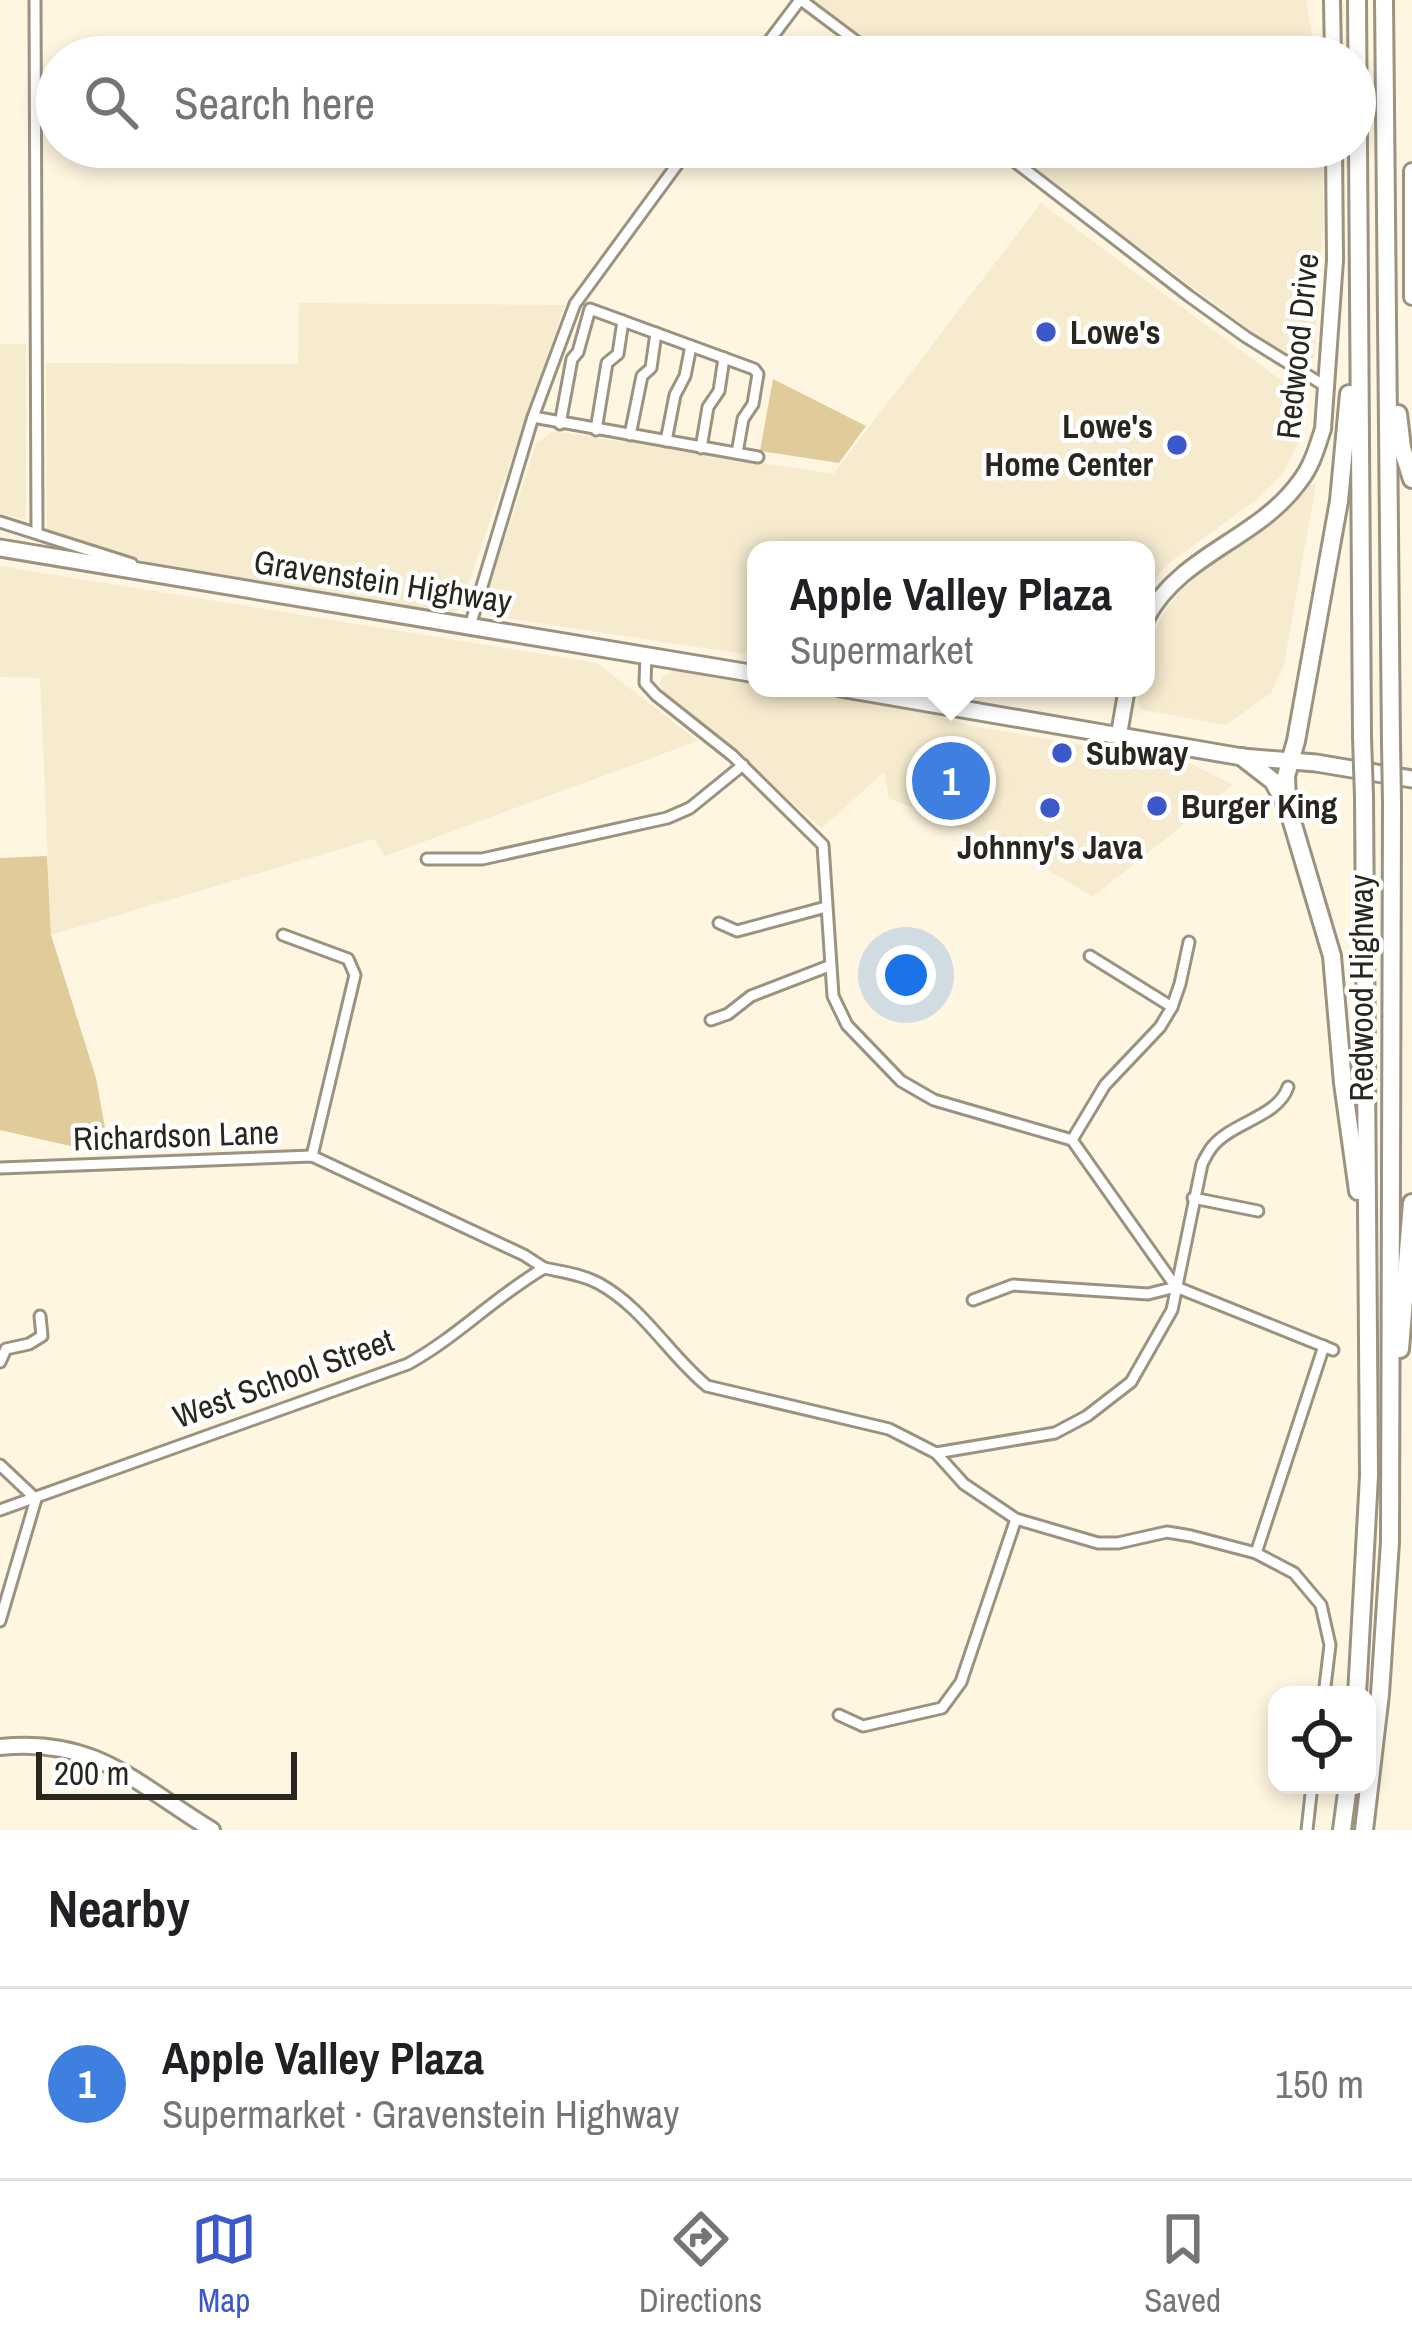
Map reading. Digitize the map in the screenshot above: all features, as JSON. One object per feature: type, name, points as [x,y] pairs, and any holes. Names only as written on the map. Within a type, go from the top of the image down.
[{"type":"highway","name":"Redwood Highway","points":[[1357,0],[1357,36]]},
{"type":"highway","name":"Redwood Highway","points":[[1364,1830],[1390,1542],[1392,803],[1384,0]]},
{"type":"highway","name":"Redwood Highway","points":[[1357,168],[1369,1476],[1357,1686]]},
{"type":"highway","points":[[1288,808],[1286,776],[1339,501],[1357,291]]},
{"type":"highway","points":[[1388,299],[1399,425],[1412,479]]},
{"type":"highway","points":[[1242,757],[1273,781],[1288,808],[1332,956],[1343,1084],[1367,1260]]},
{"type":"highway","points":[[1391,1379],[1401,1346],[1412,1203]]},
{"type":"highway","points":[[1342,1830],[1347,1794]]},
{"type":"main road","points":[[1332,0],[1333,36]]},
{"type":"main road","name":"Redwood Drive","points":[[1155,601],[1178,575],[1261,519],[1301,481],[1311,463],[1322,429],[1335,260],[1334,168]]},
{"type":"main road","points":[[1412,171],[1412,297]]},
{"type":"main road","name":"Gravenstein Highway","points":[[0,548],[747,672]]},
{"type":"main road","points":[[895,697],[1242,757],[1412,779]]},
{"type":"main road","points":[[1119,734],[1125,697]]},
{"type":"main road","points":[[0,1747],[41,1745],[87,1754],[132,1776],[212,1830]]},
{"type":"street","points":[[35,0],[37,533]]},
{"type":"street","points":[[773,36],[800,0],[849,36]]},
{"type":"street","points":[[470,626],[533,417],[575,304],[675,168]]},
{"type":"street","points":[[1023,168],[1189,296],[1325,386]]},
{"type":"street","points":[[560,424],[572,359],[590,309],[754,369],[758,374],[753,404],[743,418],[737,453]]},
{"type":"street","points":[[596,430],[607,364],[618,354],[623,321]]},
{"type":"street","points":[[630,435],[642,376],[651,368],[656,333]]},
{"type":"street","points":[[666,441],[674,395],[685,376],[691,346]]},
{"type":"street","points":[[701,448],[724,358]]},
{"type":"street","points":[[533,417],[758,457]]},
{"type":"street","points":[[0,522],[183,579]]},
{"type":"street","points":[[646,655],[645,683],[656,695],[743,765],[824,844],[833,996],[847,1025],[901,1081],[934,1100],[1072,1140],[1176,1288],[1328,1348],[1256,1553]]},
{"type":"street","points":[[427,859],[482,859],[667,818],[690,808],[743,765]]},
{"type":"street","points":[[719,923],[737,932],[826,907]]},
{"type":"street","points":[[284,935],[348,958],[355,975],[312,1156]]},
{"type":"street","points":[[1072,1140],[1105,1085],[1160,1027],[1172,1007],[1189,942]]},
{"type":"street","points":[[1090,956],[1172,1007]]},
{"type":"street","points":[[711,1021],[751,996],[829,966]]},
{"type":"street","points":[[937,1453],[1054,1432],[1087,1416],[1131,1382],[1172,1310],[1202,1164],[1212,1146],[1239,1125],[1282,1102],[1288,1087]]},
{"type":"street","name":"Richardson Lane","points":[[0,1168],[312,1156],[544,1268]]},
{"type":"street","points":[[1193,1198],[1258,1211]]},
{"type":"street","points":[[544,1268],[601,1284],[707,1386],[889,1429],[937,1453],[964,1484],[1016,1519],[1098,1543],[1167,1532],[1191,1536],[1256,1553],[1294,1573],[1321,1605],[1330,1645],[1325,1686]]},
{"type":"street","name":"West School Street","points":[[0,1510],[408,1364],[544,1268]]},
{"type":"street","points":[[973,1300],[1013,1286],[1148,1294],[1176,1288]]},
{"type":"street","points":[[0,1362],[6,1348],[42,1336],[40,1316]]},
{"type":"street","points":[[0,1465],[36,1498],[0,1621]]},
{"type":"street","points":[[839,1714],[863,1726],[942,1708],[961,1682],[1016,1519]]},
{"type":"street","points":[[1307,1830],[1311,1794]]},
{"type":"shaded area","points":[[808,0],[1306,0],[1312,36],[856,36]]},
{"type":"shaded area","points":[[1033,168],[1324,168],[1314,358],[1307,363],[1278,351]]},
{"type":"shaded area","points":[[1041,203],[1301,395],[1304,415],[1300,439],[1282,475],[1155,579],[1155,541],[747,541],[747,655],[487,615],[483,605],[536,444],[553,431],[833,474]]},
{"type":"shaded area","points":[[299,303],[565,305],[459,610],[453,614],[169,569],[47,529],[46,363],[298,364]]},
{"type":"shaded area","points":[[0,344],[26,344],[26,520],[0,513]]},
{"type":"shaded area","points":[[773,379],[866,426],[839,463],[760,451]]},
{"type":"shaded area","points":[[1316,484],[1284,664],[1271,693],[1226,725],[1142,710],[1139,697],[1155,697],[1155,633],[1163,614],[1181,590],[1305,485]]},
{"type":"shaded area","points":[[0,566],[597,663],[698,741],[385,856],[374,839],[51,935],[40,678],[0,677]]},
{"type":"shaded area","points":[[677,669],[747,681],[747,697],[843,697],[926,711],[967,725],[1189,763],[1233,785],[1093,897],[1025,856],[889,798],[884,772],[822,828],[669,698],[659,684]]},
{"type":"shaded area","points":[[47,856],[51,935],[96,1078],[110,1155],[0,1130],[0,858]]},
{"type":"place","name":"Lowe's","points":[[1046,332]]},
{"type":"place","name":"Lowe's Home Center","points":[[1177,445]]},
{"type":"place","name":"Subway","points":[[1062,753]]},
{"type":"place","name":"Apple Valley Plaza","points":[[951,781]]},
{"type":"place","name":"Burger King","points":[[1157,806]]},
{"type":"place","name":"Johnny's Java","points":[[1050,808]]}]
